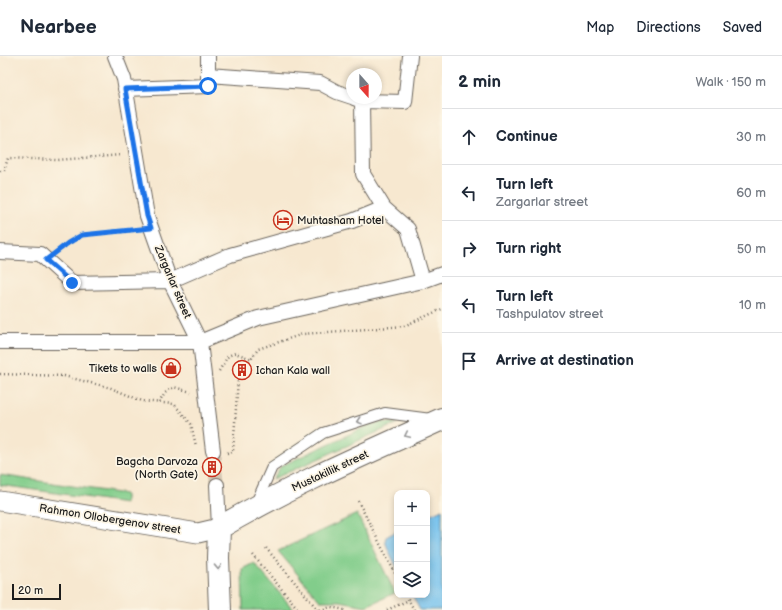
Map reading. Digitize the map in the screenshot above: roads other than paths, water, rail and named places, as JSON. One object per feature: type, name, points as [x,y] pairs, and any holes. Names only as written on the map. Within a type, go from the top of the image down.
[{"type":"main road","name":"Mustakillik street","points":[[220,528],[254,508],[440,419]]},
{"type":"main road","points":[[220,528],[218,558],[220,610]]},
{"type":"street","name":"Zargarlar street","points":[[115,56],[124,79],[147,216],[170,281],[200,342],[213,451]]},
{"type":"street","points":[[125,89],[208,86],[208,56]]},
{"type":"street","points":[[382,101],[405,102],[410,56]]},
{"type":"street","points":[[208,75],[320,83],[346,95]]},
{"type":"street","points":[[356,104],[362,174],[384,208],[408,229],[423,281]]},
{"type":"street","points":[[0,252],[40,254],[72,283],[170,281],[230,254],[352,221],[384,208]]},
{"type":"street","points":[[0,342],[200,342],[258,318],[423,281],[442,274]]},
{"type":"street","points":[[218,485],[220,528]]},
{"type":"street","name":"Rahmon Ollobergenov street","points":[[0,501],[198,533],[220,528]]},
{"type":"lane","points":[[254,508],[272,467],[323,433],[385,413],[440,419]]},
{"type":"water","points":[[442,509],[442,610],[420,610],[414,598],[430,598],[430,515]]},
{"type":"water","points":[[394,533],[394,562],[385,541],[386,537]]},
{"type":"tunnel","points":[[213,451],[217,485]]},
{"type":"place","name":"Muhtasham Hotel","points":[[283,220]]},
{"type":"place","name":"Tikets to walls","points":[[171,368]]},
{"type":"place","name":"Ichan Kala wall","points":[[242,370]]},
{"type":"place","name":"Bagcha Darvoza (North Gate)","points":[[212,467]]}]
